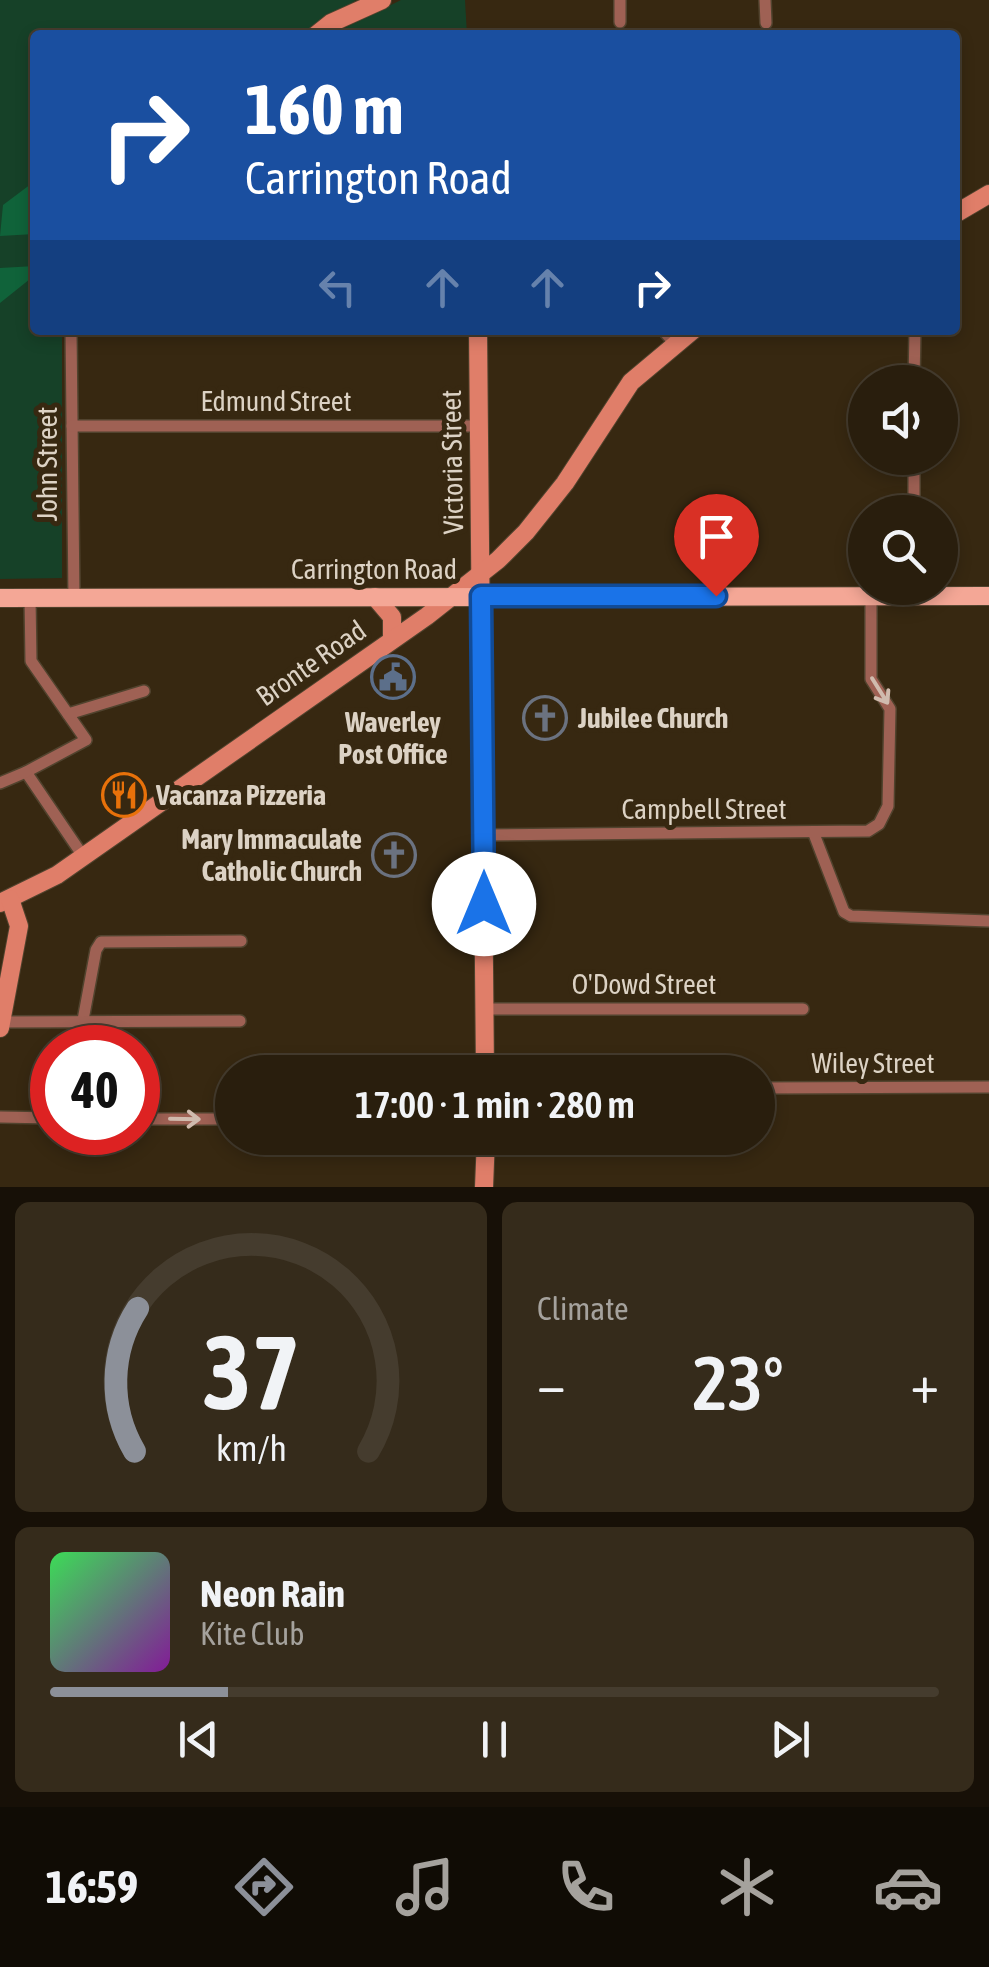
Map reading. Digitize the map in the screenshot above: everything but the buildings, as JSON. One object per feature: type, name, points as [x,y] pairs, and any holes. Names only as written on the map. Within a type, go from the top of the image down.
[{"type":"main road","points":[[322,30],[382,0]]},
{"type":"main road","points":[[960,211],[989,194]]},
{"type":"main road","name":"Victoria Street","points":[[478,335],[485,1055]]},
{"type":"main road","name":"Bronte Road","points":[[1,1025],[19,926],[5,901],[84,856],[480,574],[526,532],[565,483],[631,382],[669,337]]},
{"type":"main road","name":"Carrington Road","points":[[958,594],[989,596]]},
{"type":"main road","name":"Carrington Road","points":[[0,598],[848,596]]},
{"type":"main road","points":[[375,597],[392,617],[392,640]]},
{"type":"main road","points":[[484,1187],[485,1155]]},
{"type":"street","points":[[620,0],[620,22]]},
{"type":"street","points":[[766,0],[766,24]]},
{"type":"street","name":"John Street","points":[[71,335],[74,598]]},
{"type":"street","points":[[914,365],[915,335]]},
{"type":"street","name":"Edmund Street","points":[[72,426],[479,426]]},
{"type":"street","points":[[0,783],[86,740],[31,662],[30,598]]},
{"type":"street","points":[[814,834],[868,831],[879,824],[888,806],[890,709],[871,678],[871,605]]},
{"type":"street","points":[[68,714],[144,691]]},
{"type":"street","points":[[26,772],[84,856]]},
{"type":"street","name":"Campbell Street","points":[[484,835],[814,834],[844,912],[851,916],[989,920]]},
{"type":"street","points":[[83,1020],[96,950],[101,942],[241,941]]},
{"type":"street","name":"O'Dowd Street","points":[[485,1008],[803,1010]]},
{"type":"street","points":[[1,1025],[83,1020],[240,1022]]},
{"type":"street","name":"Wiley Street","points":[[775,1088],[989,1087]]},
{"type":"street","points":[[0,1117],[30,1118]]},
{"type":"street","points":[[160,1118],[215,1120]]},
{"type":"green space","points":[[0,0],[356,0],[311,30],[30,30],[30,335],[62,335],[62,578],[0,579]]},
{"type":"green space","points":[[401,0],[465,0],[467,30],[340,30]]},
{"type":"green space","points":[[30,185],[30,234],[0,236],[3,205]]},
{"type":"green space","points":[[30,266],[30,279],[0,303],[0,268]]},
{"type":"place","name":"Waverley Post Office","points":[[393,677]]},
{"type":"place","name":"Jubilee Church","points":[[545,718]]},
{"type":"place","name":"Vacanza Pizzeria","points":[[124,795]]},
{"type":"place","name":"Mary Immaculate Catholic Church","points":[[394,855]]},
{"type":"route","points":[[484,904],[481,596],[716,596]]}]
